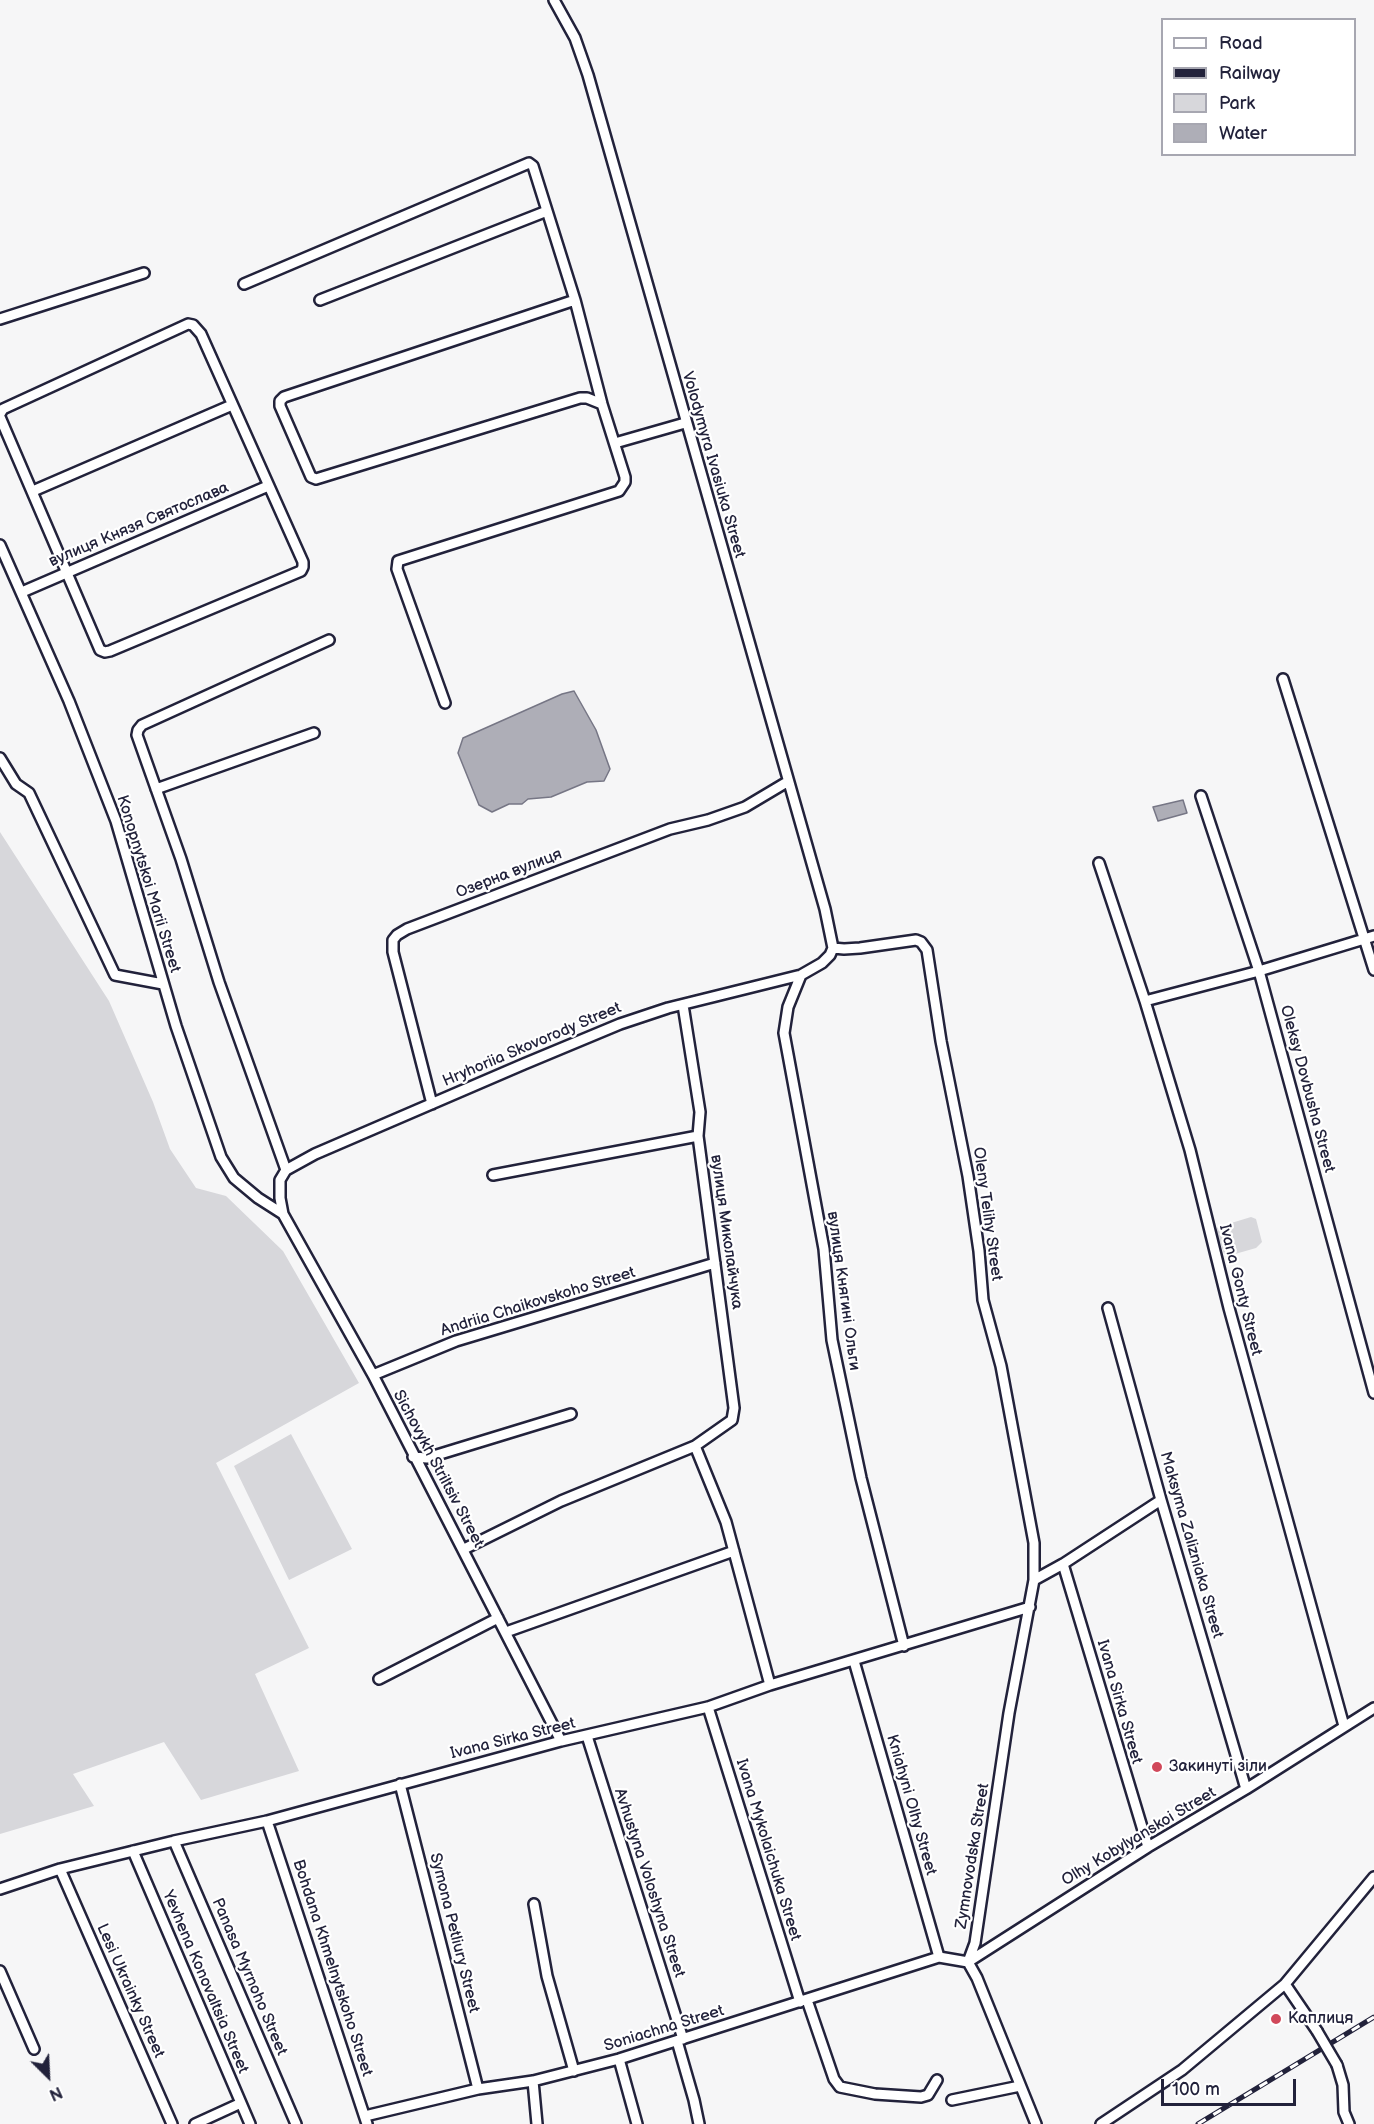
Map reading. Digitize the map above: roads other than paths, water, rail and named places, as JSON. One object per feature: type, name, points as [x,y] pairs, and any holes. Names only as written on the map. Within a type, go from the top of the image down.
[{"type":"street","name":"Volodymyra Ivasiuka Street","points":[[554,0],[575,38],[588,75],[787,782],[825,909],[832,945]]},
{"type":"street","points":[[244,284],[526,163],[533,166],[575,300],[625,477],[620,491],[398,561],[397,570],[445,703]]},
{"type":"street","points":[[320,300],[547,210]]},
{"type":"street","points":[[0,319],[144,273]]},
{"type":"street","points":[[575,300],[284,398],[280,400],[280,406],[312,477],[316,479],[580,398],[603,404]]},
{"type":"street","points":[[188,324],[193,325],[201,334],[303,562],[301,571],[105,652],[100,650],[0,416],[3,409],[188,324]]},
{"type":"street","points":[[33,491],[232,405]]},
{"type":"street","points":[[615,443],[685,423]]},
{"type":"street","name":"вулиця Князя Святослава","points":[[22,592],[268,486]]},
{"type":"street","name":"Konopnytskoi Marii Street","points":[[0,545],[69,701],[116,821],[163,984],[221,1157],[234,1178],[258,1198],[283,1214]]},
{"type":"street","points":[[283,1214],[280,1180],[286,1170],[219,982],[181,859],[137,735],[142,725],[329,640]]},
{"type":"street","points":[[1283,679],[1369,937],[1374,969]]},
{"type":"street","points":[[156,789],[314,733]]},
{"type":"street","points":[[0,758],[16,784],[29,793],[115,975],[163,984]]},
{"type":"street","name":"Озерна вулиця","points":[[431,1100],[393,952],[393,940],[397,935],[407,929],[670,829],[708,820],[745,807],[787,782]]},
{"type":"street","name":"Oleksy Dovbusha Street","points":[[1201,796],[1259,971],[1374,1393]]},
{"type":"street","name":"Ivana Gonty Street","points":[[1099,863],[1145,1001],[1190,1150],[1240,1348],[1344,1726]]},
{"type":"street","points":[[1145,1001],[1259,971],[1369,937]]},
{"type":"street","name":"Oleny Telihy Street","points":[[832,945],[852,949],[916,940],[921,942],[927,950],[941,1041],[968,1176],[979,1251],[983,1300],[1002,1366],[1034,1543],[1034,1580]]},
{"type":"street","name":"Hryhoriia Skovorody Street","points":[[286,1170],[315,1154],[431,1100],[620,1024],[683,1005],[801,975],[822,963],[830,955],[832,945]]},
{"type":"street","name":"вулиця Княгині Ольги","points":[[801,975],[788,1007],[784,1033],[824,1249],[832,1340],[861,1478],[904,1646]]},
{"type":"street","name":"вулиця Миколайчука","points":[[464,1549],[561,1501],[695,1446],[732,1420],[734,1408],[698,1136],[700,1112],[683,1005]]},
{"type":"street","points":[[493,1175],[698,1136]]},
{"type":"street","name":"Sichovykh Striltsiv Street","points":[[283,1214],[373,1375],[561,1741]]},
{"type":"street","name":"Andriia Chaikovskoho Street","points":[[373,1375],[456,1341],[715,1263]]},
{"type":"street","name":"Maksyma Zalizniaka Street","points":[[1108,1308],[1161,1500],[1246,1789]]},
{"type":"street","points":[[414,1457],[427,1458],[571,1414]]},
{"type":"street","points":[[695,1446],[726,1522],[770,1685]]},
{"type":"street","points":[[1034,1580],[1063,1564],[1161,1500]]},
{"type":"street","points":[[506,1632],[734,1551]]},
{"type":"street","name":"Ivana Sirka Street","points":[[1063,1564],[1148,1847]]},
{"type":"street","name":"Zymnovodska Street","points":[[968,1962],[975,1942],[1010,1713],[1034,1580]]},
{"type":"street","name":"Ivana Sirka Street","points":[[0,1889],[60,1869],[267,1821],[561,1741],[708,1707],[770,1685],[1030,1607]]},
{"type":"street","points":[[379,1679],[498,1618]]},
{"type":"street","name":"Kniahyni Olhy Street","points":[[854,1661],[939,1957]]},
{"type":"street","name":"Ivana Mykolaichuka Street","points":[[708,1707],[803,2001],[834,2079],[840,2087],[875,2094],[921,2097],[928,2095],[937,2080]]},
{"type":"street","name":"Olhy Kobylyanskoi Street","points":[[968,1962],[1148,1847],[1246,1789],[1374,1708]]},
{"type":"street","name":"Avhustyna Voloshyna Street","points":[[587,1736],[680,2040],[699,2124]]},
{"type":"street","name":"Symona Petliury Street","points":[[400,1784],[478,2089]]},
{"type":"street","name":"Bohdana Khmelnytskoho Street","points":[[267,1821],[366,2120]]},
{"type":"street","name":"Panasa Myrnoho Street","points":[[174,1841],[296,2124]]},
{"type":"street","name":"Yevhena Konovaltsia Street","points":[[133,1851],[250,2124]]},
{"type":"street","name":"Lesi Ukrainky Street","points":[[60,1869],[172,2124]]},
{"type":"street","points":[[1101,2124],[1182,2070],[1286,1984],[1374,1877]]},
{"type":"street","points":[[534,1904],[547,1976],[574,2071]]},
{"type":"street","name":"Soniachna Street","points":[[366,2120],[478,2089],[533,2081],[619,2059],[939,1957],[968,1962]]},
{"type":"street","points":[[968,1962],[977,1978],[1035,2124]]},
{"type":"street","points":[[0,1971],[34,2049]]},
{"type":"street","points":[[1286,1984],[1337,2065],[1343,2085],[1344,2112],[1349,2124]]},
{"type":"street","points":[[619,2059],[637,2124]]},
{"type":"street","points":[[533,2081],[537,2124]]},
{"type":"street","points":[[952,2100],[1020,2086]]},
{"type":"street","points":[[195,2124],[240,2103]]},
{"type":"water","points":[[574,691],[596,730],[610,769],[604,781],[587,782],[551,797],[528,799],[522,804],[509,804],[492,812],[479,805],[458,753],[463,738],[562,694]]},
{"type":"water","points":[[1183,800],[1187,813],[1158,821],[1153,807]]},
{"type":"railway","points":[[1198,2124],[1374,2017]]},
{"type":"place","name":"Закинуті зіли","points":[[1157,1767]]},
{"type":"place","name":"Каплиця","points":[[1276,2019]]}]
